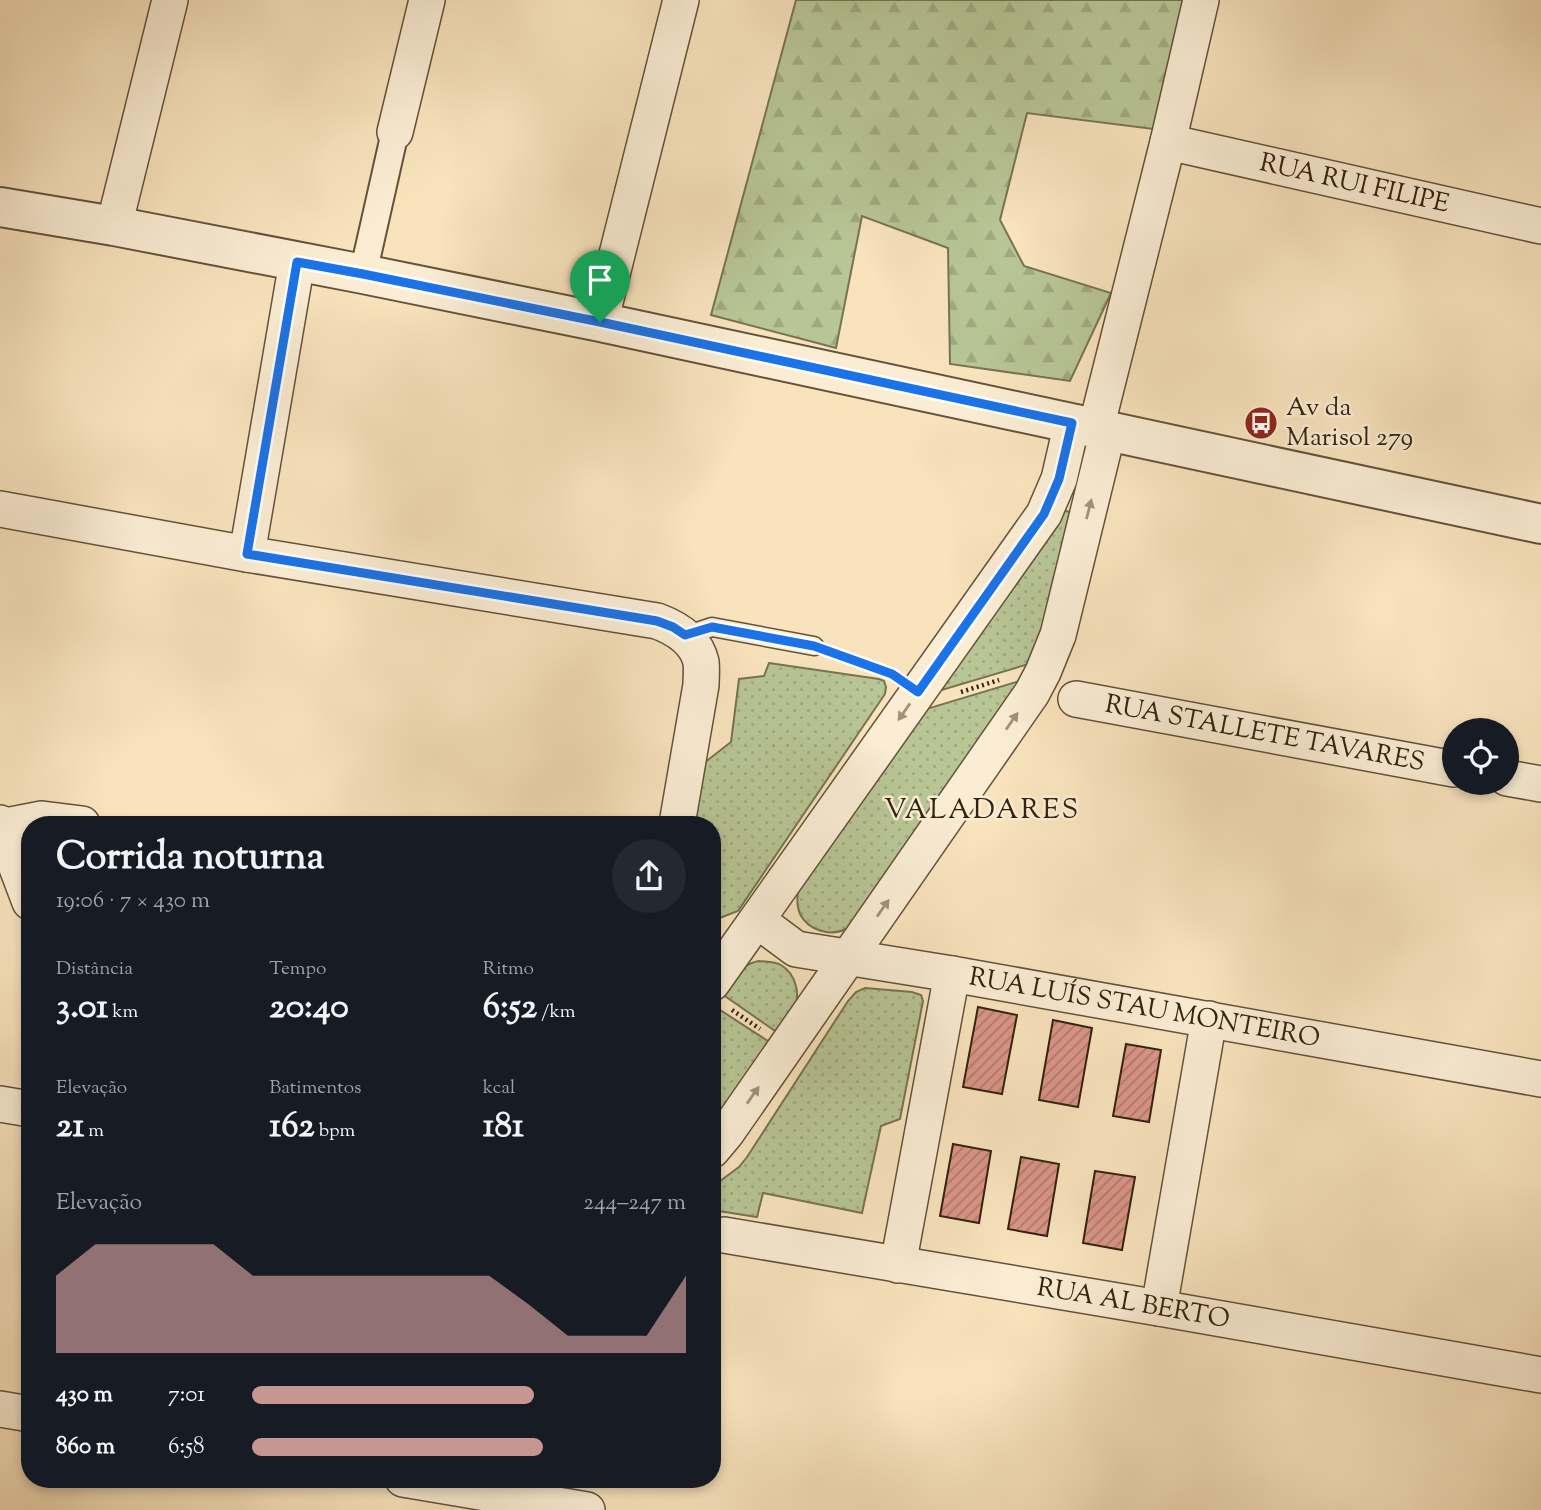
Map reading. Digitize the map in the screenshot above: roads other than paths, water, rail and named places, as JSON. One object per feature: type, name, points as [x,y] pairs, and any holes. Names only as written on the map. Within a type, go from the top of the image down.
[{"type":"street","points":[[114,226],[170,0]]},
{"type":"street","points":[[363,274],[427,0]]},
{"type":"street","points":[[600,322],[681,0]]},
{"type":"street","points":[[721,1139],[1024,705],[1040,678],[1058,635],[1092,427],[1168,142],[1201,0]]},
{"type":"street","name":"RUA RUI FILIPE","points":[[1168,142],[1541,226]]},
{"type":"street","points":[[0,208],[114,226],[600,322],[1541,524]]},
{"type":"street","points":[[247,554],[297,262]]},
{"type":"street","points":[[721,987],[757,920],[1044,514],[1059,479],[1092,427]]},
{"type":"street","points":[[0,509],[247,554],[657,621],[673,627],[685,635],[701,663],[701,685],[678,816]]},
{"type":"street","name":"RUA STALLETE TAVARES","points":[[1076,699],[1442,767]]},
{"type":"street","points":[[1519,780],[1541,785]]},
{"type":"street","points":[[21,822],[1,825],[21,878]]},
{"type":"street","name":"RUA LUÍS STAU MONTEIRO","points":[[757,920],[796,949],[952,974],[1541,1079]]},
{"type":"street","points":[[898,1265],[952,974]]},
{"type":"street","points":[[1159,1308],[1209,1019]]},
{"type":"street","points":[[0,1104],[21,1108]]},
{"type":"street","name":"RUA AL BERTO","points":[[724,1235],[1541,1375]]},
{"type":"street","points":[[0,1409],[21,1412]]},
{"type":"street","points":[[447,1492],[587,1510]]},
{"type":"lane","points":[[685,635],[712,627],[814,646]]},
{"type":"place","name":"Av da Marisol 279","points":[[1261,423]]},
{"type":"district","name":"VALADARES","points":[[982,811]]}]
